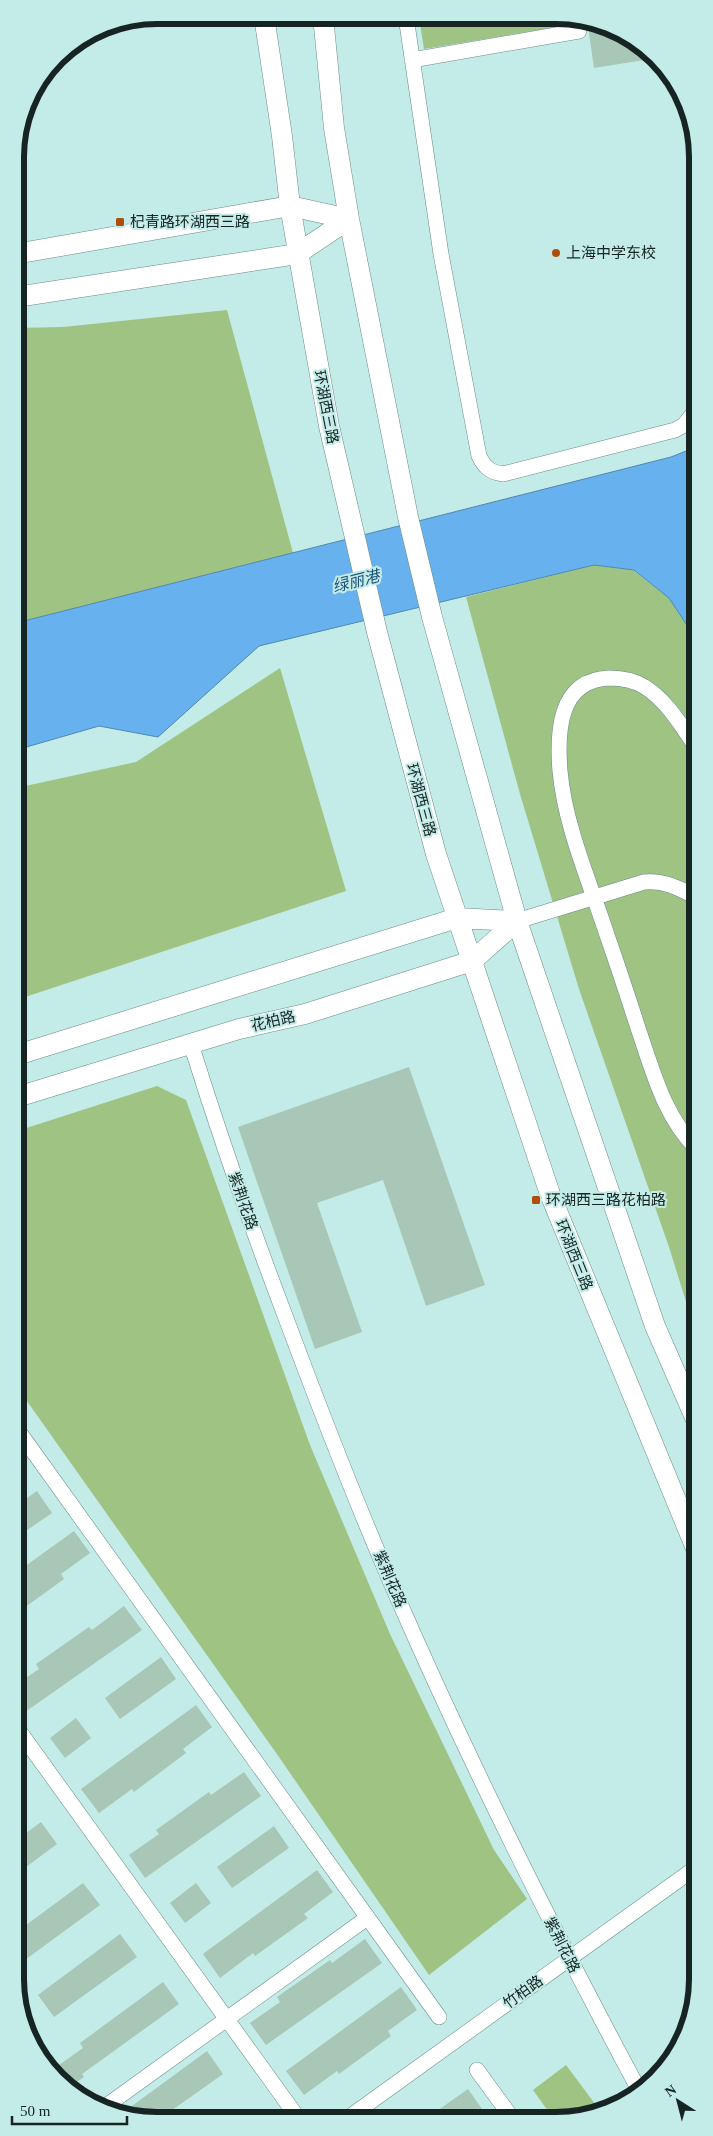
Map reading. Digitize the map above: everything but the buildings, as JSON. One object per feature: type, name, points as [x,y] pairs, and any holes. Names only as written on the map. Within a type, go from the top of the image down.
[{"type":"main road","name":"环湖西三路","points":[[265,24],[297,254],[329,426],[376,632],[436,854],[550,1194],[689,1532]]},
{"type":"main road","points":[[324,24],[334,128],[349,218],[408,517],[432,617],[517,921],[655,1326],[689,1404]]},
{"type":"main road","points":[[24,253],[290,206],[349,218]]},
{"type":"main road","points":[[24,296],[297,254],[349,218]]},
{"type":"main road","points":[[24,1053],[457,918],[517,921]]},
{"type":"main road","name":"花柏路","points":[[24,1095],[239,1029],[305,1014],[472,961],[517,921]]},
{"type":"street","points":[[407,24],[441,254],[479,456],[484,465],[492,472],[503,474],[675,430],[684,426],[689,419]]},
{"type":"street","points":[[412,60],[579,31],[578,26]]},
{"type":"street","points":[[689,737],[666,705],[644,686],[622,678],[598,679],[582,686],[568,698],[560,725],[560,772],[568,816],[649,1060],[666,1104],[684,1136],[689,1141]]},
{"type":"street","points":[[517,921],[644,882],[657,881],[674,886],[689,894]]},
{"type":"street","name":"紫荆花路","points":[[191,1044],[261,1251],[322,1413],[395,1591],[473,1765],[569,1959],[636,2085]]},
{"type":"street","points":[[24,1439],[439,2017]]},
{"type":"street","points":[[24,1738],[294,2112]]},
{"type":"street","name":"竹柏路","points":[[356,2112],[689,1872]]},
{"type":"street","points":[[110,2103],[367,1918]]},
{"type":"street","points":[[477,2070],[508,2112]]},
{"type":"green space","points":[[420,24],[569,25],[569,25],[424,49]]},
{"type":"green space","points":[[227,310],[293,553],[24,621],[24,328],[63,327]]},
{"type":"green space","points":[[594,565],[633,570],[669,598],[689,628],[689,1311],[669,1247],[579,989],[520,794],[466,597]]},
{"type":"green space","points":[[280,668],[346,891],[24,997],[24,786],[136,762]]},
{"type":"green space","points":[[157,1086],[186,1100],[310,1445],[390,1634],[494,1850],[527,1899],[429,1975],[279,1757],[24,1397],[24,1129]]},
{"type":"green space","points":[[566,2065],[596,2106],[582,2110],[549,2112],[533,2090]]},
{"type":"water","name":"绿丽港","points":[[689,450],[689,628],[669,598],[634,570],[594,565],[259,646],[158,737],[99,726],[24,748],[24,621],[671,457]]},
{"type":"place","name":"杞青路环湖西三路","points":[[120,222]]},
{"type":"place","name":"上海中学东校","points":[[556,253]]},
{"type":"place","name":"环湖西三路花柏路","points":[[536,1200]]}]
